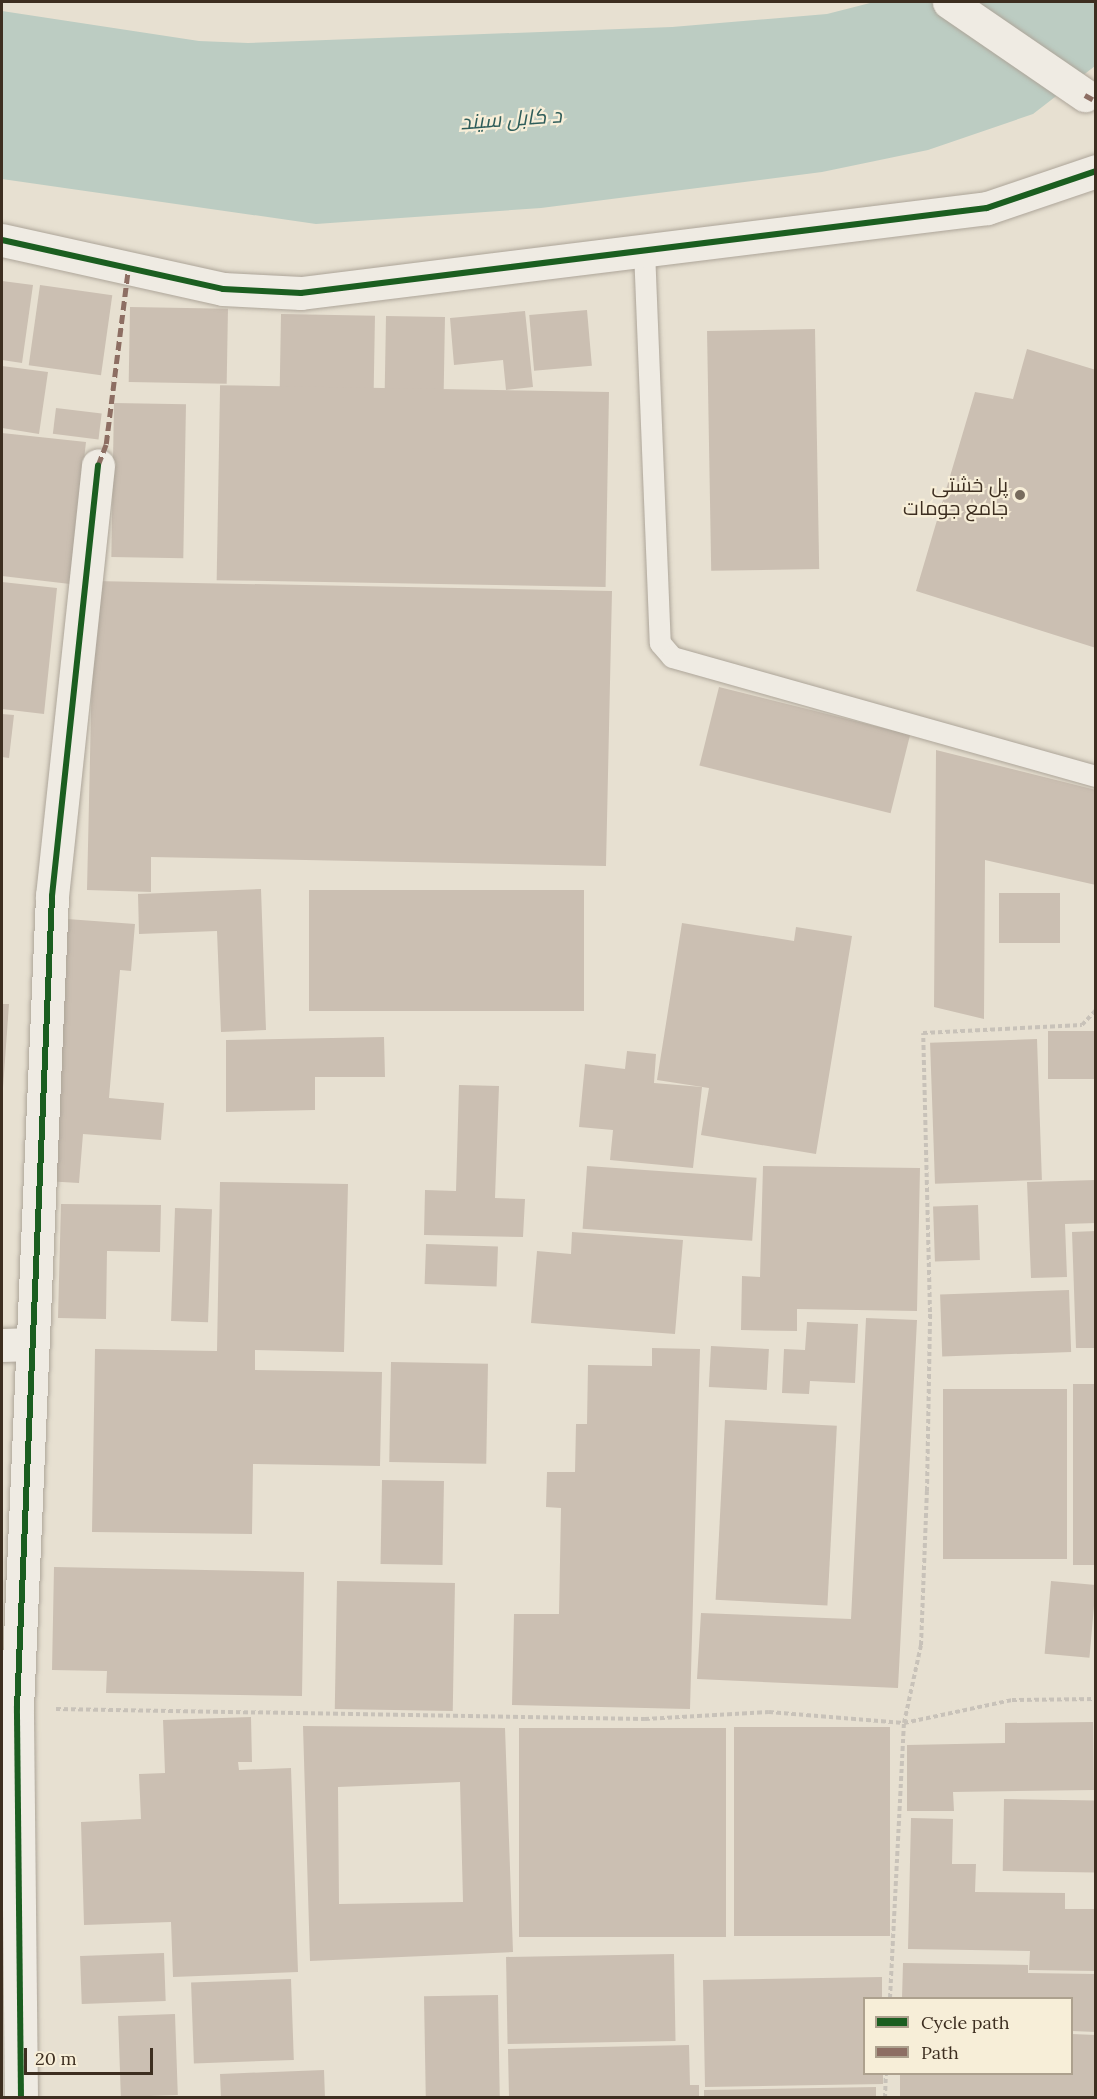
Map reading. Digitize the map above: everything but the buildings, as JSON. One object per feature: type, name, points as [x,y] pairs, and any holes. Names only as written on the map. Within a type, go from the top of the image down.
[{"type":"street","points":[[949,2],[1084,95]]},
{"type":"street","points":[[2,240],[213,287],[301,293],[987,208],[1095,171]]},
{"type":"street","points":[[21,2097],[16,1344],[52,896],[98,465]]},
{"type":"lane","points":[[644,250],[660,643],[672,657],[1095,776]]},
{"type":"path","points":[[890,1997],[904,1723],[921,1645],[927,1503],[930,1312],[923,1034],[1082,1025],[1095,1010]]},
{"type":"path","points":[[17,1708],[645,1719],[769,1712],[904,1723],[1012,1700],[1095,1699]]},
{"type":"path","points":[[885,2097],[886,2075]]},
{"type":"water","name":"د کابل سيند","points":[[874,2],[1095,2],[1095,66],[1033,114],[928,150],[822,172],[541,208],[316,224],[2,179],[2,11],[199,41],[248,43],[672,27],[827,14]]},
{"type":"marked path","points":[[1085,95],[1096,101]]},
{"type":"marked path","points":[[98,465],[106,444],[128,269]]},
{"type":"cycle path","points":[[2,240],[223,289],[301,293],[987,208],[1096,171]]},
{"type":"cycle path","points":[[21,2098],[17,1708],[52,896],[98,465]]},
{"type":"place","name":"پل خشتی جامع جومات","points":[[1020,495]]}]
